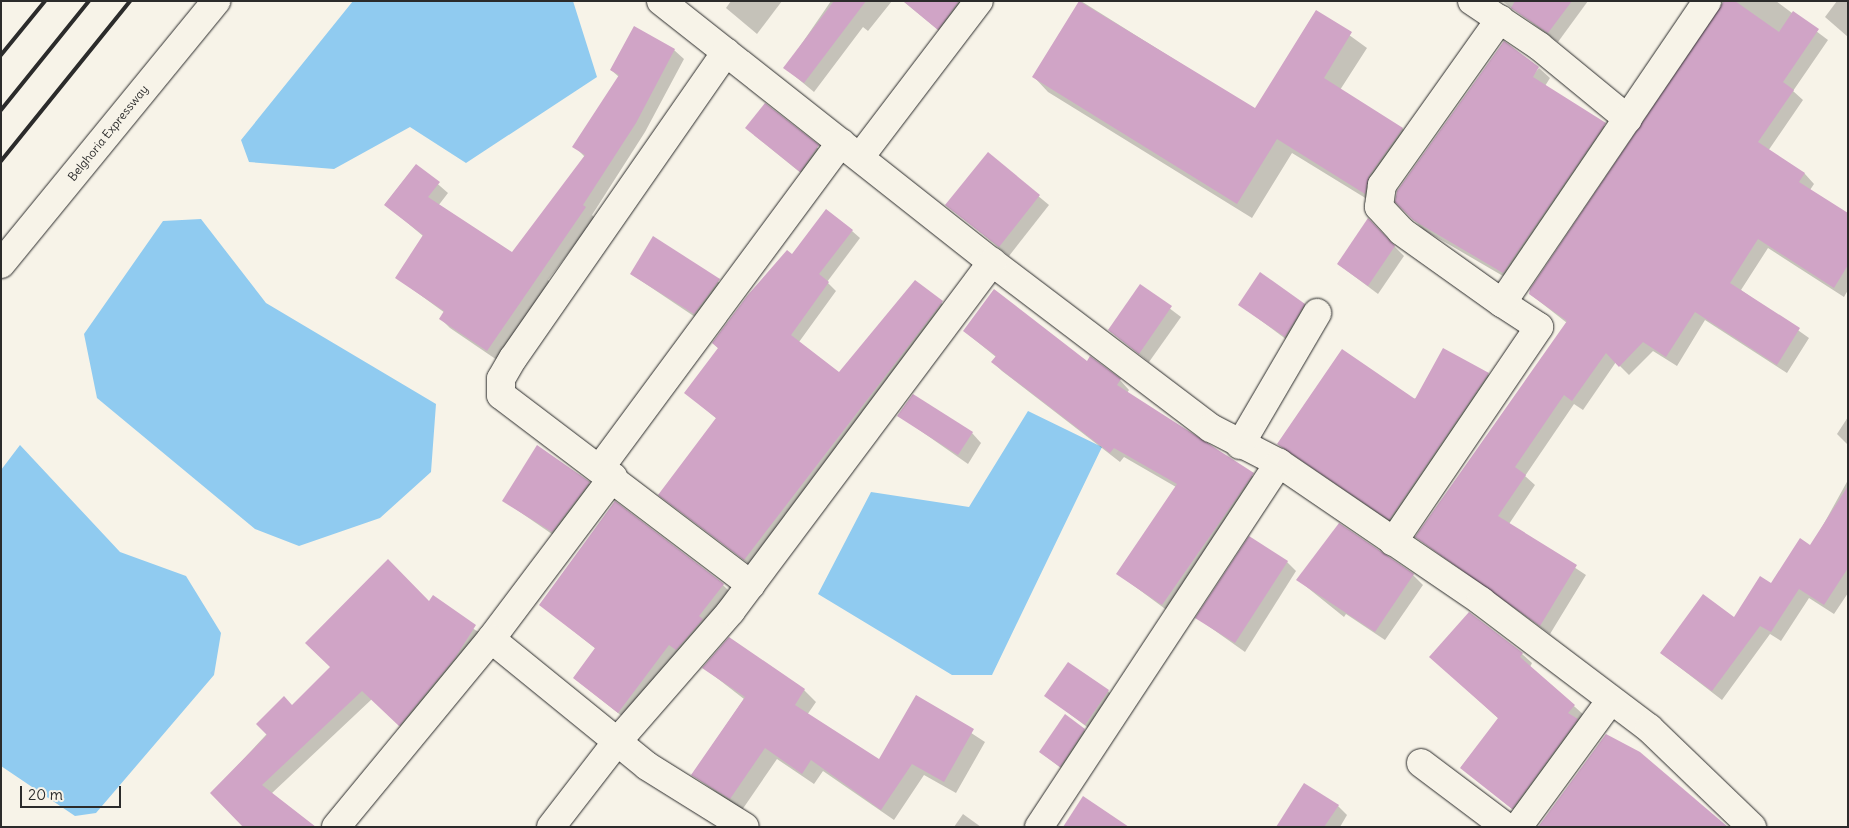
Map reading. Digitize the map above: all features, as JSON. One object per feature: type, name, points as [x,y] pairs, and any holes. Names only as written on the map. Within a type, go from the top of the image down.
[{"type":"main road","name":"Belghoria Expressway","points":[[1,264],[216,1]]},
{"type":"main road","points":[[661,1],[992,262],[1211,428],[1279,463],[1481,601],[1649,728],[1752,827]]},
{"type":"main road","points":[[336,827],[491,639],[607,473],[850,149],[979,1]]},
{"type":"main road","points":[[1472,1],[1500,19],[1628,119]]},
{"type":"main road","points":[[1502,303],[1707,1]]},
{"type":"main road","points":[[1392,542],[1539,327],[1401,231],[1379,207],[1382,185],[1500,19]]},
{"type":"main road","points":[[726,52],[501,379],[501,395],[511,406],[607,473],[751,585]]},
{"type":"main road","points":[[551,827],[616,743],[751,585],[992,262]]},
{"type":"main road","points":[[1240,444],[1317,313]]},
{"type":"main road","points":[[1039,827],[1279,463]]},
{"type":"main road","points":[[491,639],[616,743],[746,827]]},
{"type":"main road","points":[[1518,827],[1611,700]]},
{"type":"main road","points":[[1421,763],[1506,827]]},
{"type":"water","points":[[353,1],[573,1],[597,77],[466,163],[410,127],[334,169],[249,162],[241,140]]},
{"type":"water","points":[[201,219],[266,303],[436,404],[431,472],[380,518],[299,546],[255,529],[97,398],[84,334],[163,221]]},
{"type":"water","points":[[1028,411],[1102,447],[992,675],[952,675],[818,594],[871,492],[969,507]]},
{"type":"water","points":[[20,445],[120,552],[186,576],[221,633],[214,675],[96,813],[75,816],[1,766],[1,470]]},
{"type":"building","points":[[834,1],[866,1],[804,83],[783,68]]},
{"type":"building","points":[[903,1],[959,1],[938,30]]},
{"type":"building","points":[[1079,1],[1255,108],[1316,10],[1352,32],[1324,78],[1403,128],[1369,176],[1365,194],[1277,139],[1237,204],[1032,77]]},
{"type":"building","points":[[1515,1],[1572,1],[1548,33],[1511,8]]},
{"type":"building","points":[[1724,1],[1735,1],[1779,32],[1793,11],[1819,29],[1783,82],[1794,90],[1758,142],[1805,173],[1799,182],[1848,213],[1848,265],[1834,288],[1758,239],[1730,283],[1800,328],[1777,365],[1695,312],[1666,357],[1643,342],[1619,367],[1606,353],[1572,401],[1564,395],[1515,467],[1526,475],[1498,516],[1577,565],[1540,626],[1415,537],[1567,321],[1529,294],[1530,289]]},
{"type":"building","points":[[634,26],[675,49],[636,123],[583,205],[586,207],[487,351],[439,319],[444,311],[395,278],[423,235],[384,205],[416,164],[440,182],[428,197],[512,252],[585,155],[572,147],[619,75],[610,70]]},
{"type":"building","points":[[1504,41],[1539,67],[1533,77],[1606,123],[1503,273],[1413,220],[1395,202],[1397,191]]},
{"type":"building","points":[[765,103],[819,145],[800,172],[745,128]]},
{"type":"building","points":[[988,152],[1040,195],[999,247],[945,205]]},
{"type":"building","points":[[826,209],[853,230],[819,274],[829,282],[791,335],[839,372],[915,280],[943,301],[744,560],[658,495],[716,418],[684,393],[718,348],[712,343],[747,296],[787,250],[792,254]]},
{"type":"building","points":[[1368,218],[1395,246],[1368,286],[1337,264]]},
{"type":"building","points":[[653,236],[720,279],[694,314],[630,274]]},
{"type":"building","points":[[1260,272],[1305,304],[1285,337],[1238,305]]},
{"type":"building","points":[[1140,284],[1172,306],[1139,354],[1108,330]]},
{"type":"building","points":[[994,289],[1087,361],[1090,356],[1121,379],[1117,385],[1254,473],[1162,605],[1116,574],[1177,484],[1114,448],[1110,453],[991,362],[996,356],[963,331]]},
{"type":"building","points":[[1443,348],[1489,373],[1389,520],[1277,444],[1342,349],[1415,399]]},
{"type":"building","points":[[913,394],[973,432],[958,455],[897,416]]},
{"type":"building","points":[[537,445],[590,482],[552,532],[502,501]]},
{"type":"building","points":[[1848,486],[1848,568],[1824,605],[1799,589],[1771,632],[1760,626],[1712,691],[1660,653],[1703,594],[1734,617],[1760,576],[1771,583],[1800,538],[1810,545]]},
{"type":"building","points":[[615,501],[724,584],[699,616],[703,619],[676,650],[669,645],[618,713],[573,678],[595,648],[539,605]]},
{"type":"building","points":[[1339,523],[1414,574],[1375,632],[1296,580]]},
{"type":"building","points":[[1249,536],[1288,561],[1235,643],[1195,618]]},
{"type":"building","points":[[388,559],[429,601],[433,595],[476,625],[455,658],[399,726],[362,691],[262,785],[316,827],[243,827],[210,793],[267,735],[256,724],[284,696],[292,705],[330,667],[305,643]]},
{"type":"building","points":[[1469,612],[1523,653],[1520,657],[1575,705],[1568,713],[1578,719],[1512,809],[1460,768],[1498,718],[1429,657]]},
{"type":"building","points":[[729,637],[805,689],[795,705],[879,759],[916,695],[974,729],[944,782],[912,764],[881,810],[811,760],[802,774],[765,748],[730,799],[691,775],[745,697],[702,668]]},
{"type":"building","points":[[1068,662],[1109,690],[1085,725],[1044,696]]},
{"type":"building","points":[[1065,714],[1085,729],[1060,767],[1039,752]]},
{"type":"building","points":[[1606,734],[1640,752],[1728,827],[1538,827]]},
{"type":"building","points":[[1304,783],[1339,805],[1324,827],[1276,827]]},
{"type":"building","points":[[1083,796],[1129,827],[1063,827]]},
{"type":"railway","points":[[1,55],[45,1]]},
{"type":"railway","points":[[1,110],[89,1]]},
{"type":"railway","points":[[1,161],[130,1]]}]
